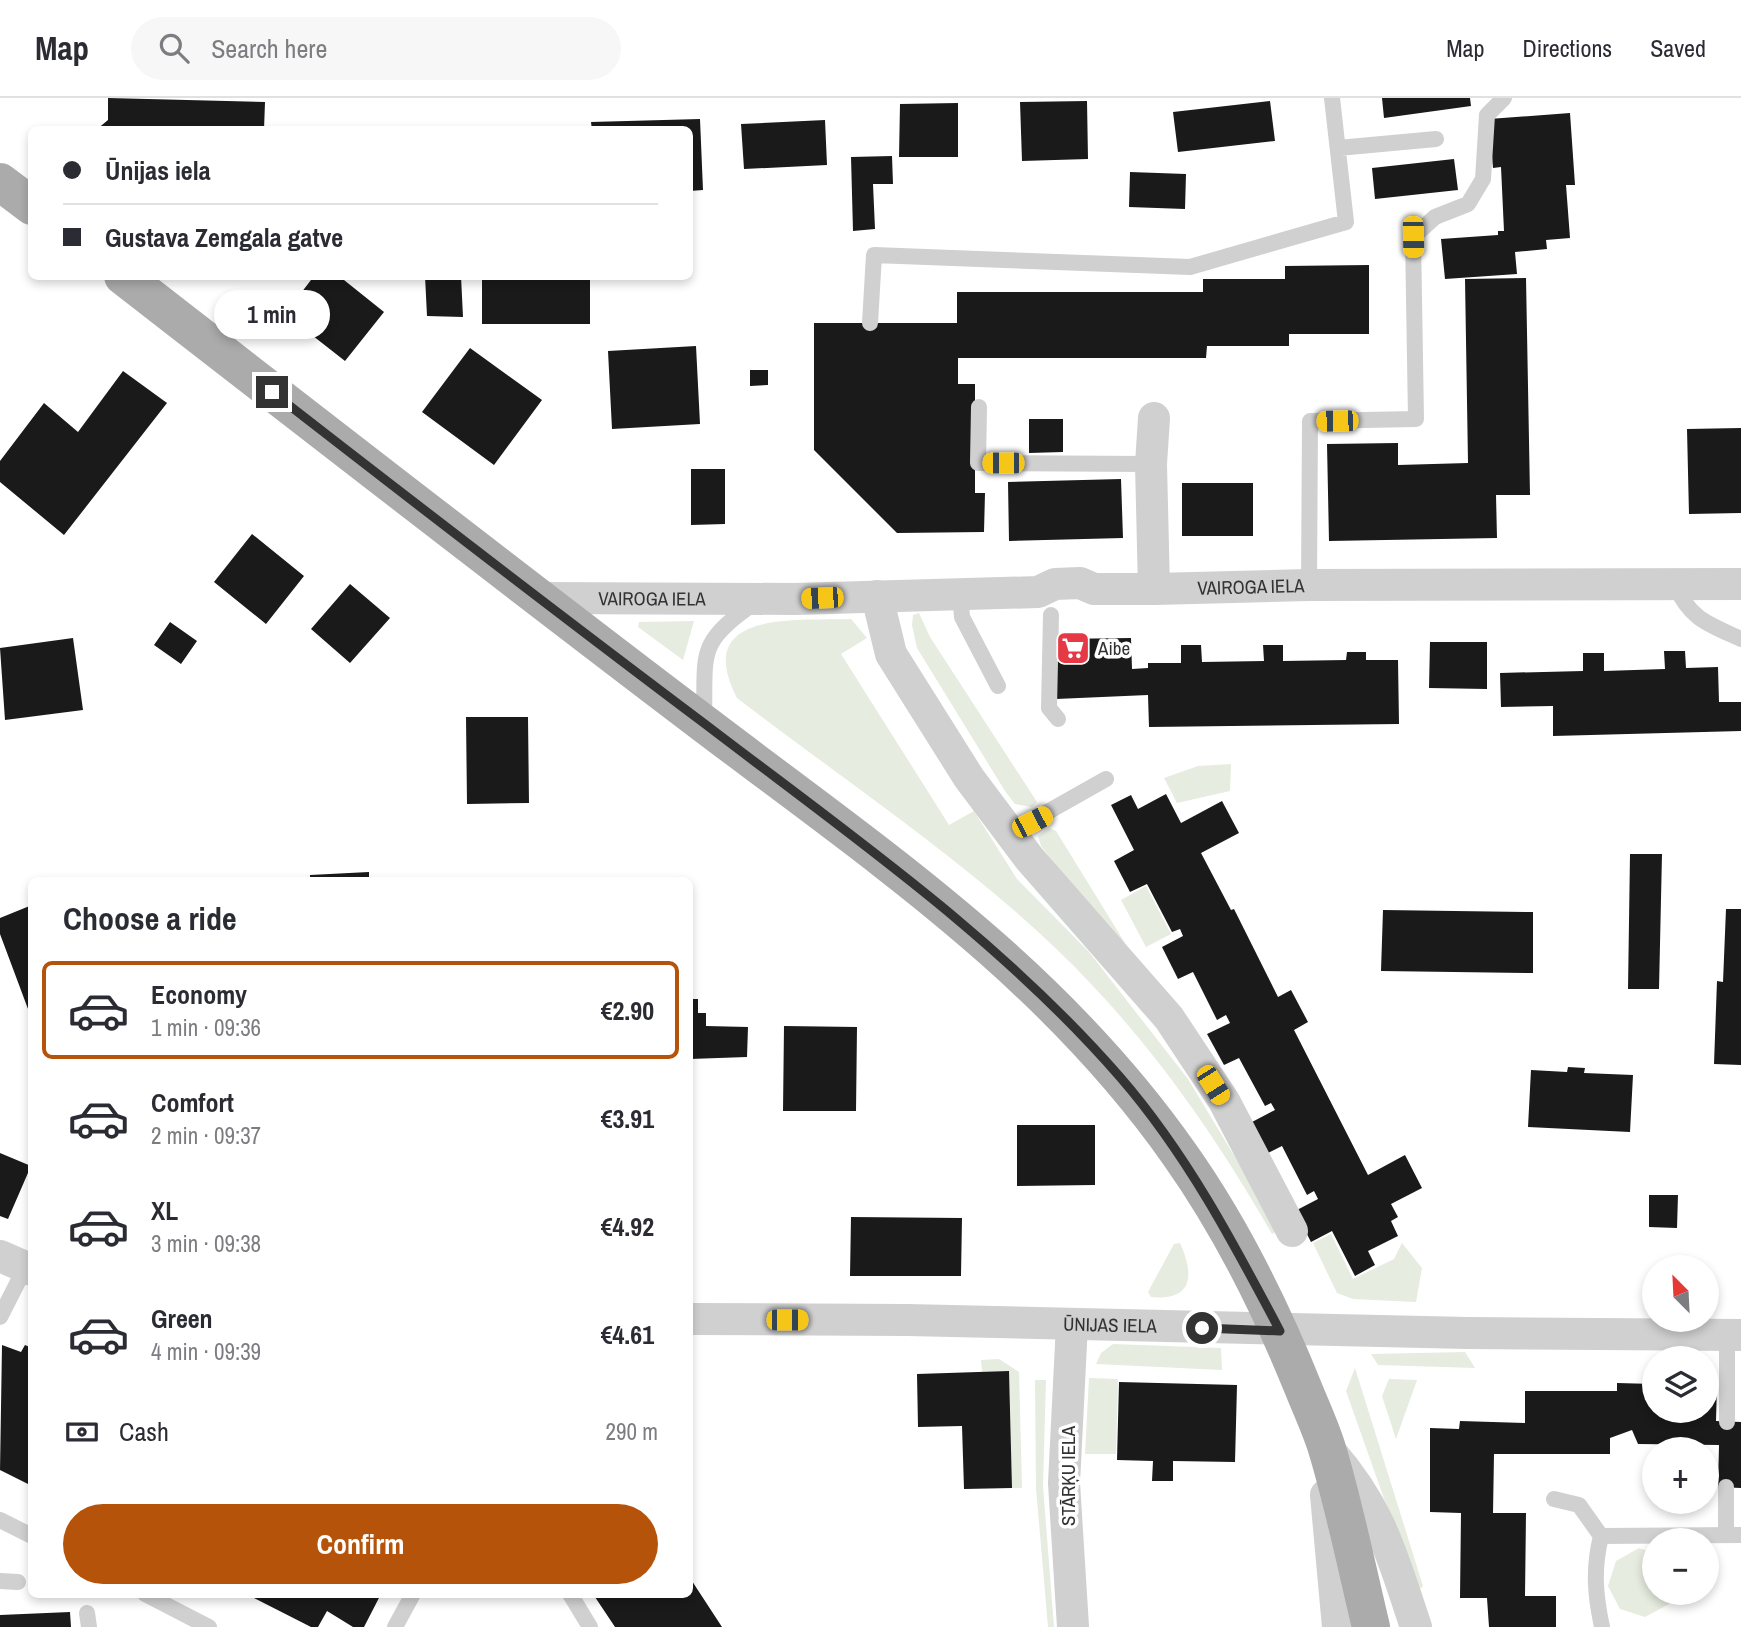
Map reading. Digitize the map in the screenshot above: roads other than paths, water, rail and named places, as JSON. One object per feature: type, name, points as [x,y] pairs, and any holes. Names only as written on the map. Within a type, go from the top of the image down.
[{"type":"main road","points":[[0,182],[28,203]]},
{"type":"main road","points":[[128,280],[704,724],[901,871],[989,943],[1053,1003],[1122,1079],[1181,1156],[1220,1218],[1280,1331],[1327,1448],[1371,1627]]},
{"type":"street","points":[[1154,418],[1151,464],[1154,590]]},
{"type":"street","name":"VAIROGA IELA","points":[[540,598],[960,593],[1044,604],[1055,584],[1080,583],[1094,589],[1154,590],[1309,585],[1741,584]]},
{"type":"street","points":[[877,596],[891,654],[969,778],[1029,858],[1144,988],[1193,1052],[1224,1101],[1292,1231]]},
{"type":"street","name":"ŪNIJAS IELA","points":[[693,1319],[1072,1324],[1280,1331],[1734,1335]]},
{"type":"street","name":"STĀRĶU IELA","points":[[1072,1324],[1064,1483],[1073,1627]]},
{"type":"street","points":[[1327,1448],[1326,1486],[1338,1627]]},
{"type":"street","points":[[1327,1448],[1354,1478],[1380,1521],[1416,1627]]},
{"type":"lane","points":[[870,323],[874,256],[1190,267],[1346,222],[1332,98]]},
{"type":"lane","points":[[1309,585],[1310,421],[1416,419],[1413,237],[1435,217],[1468,204],[1483,179],[1487,115],[1504,98]]},
{"type":"lane","points":[[1338,148],[1436,139]]},
{"type":"lane","points":[[979,407],[978,463],[1151,464]]},
{"type":"lane","points":[[1675,585],[1684,607],[1741,639]]},
{"type":"lane","points":[[960,593],[962,617],[998,686]]},
{"type":"lane","name":"VAIROGA IELA","points":[[704,724],[706,650],[722,625],[763,597]]},
{"type":"lane","points":[[1044,604],[1049,708],[1058,719]]},
{"type":"lane","points":[[1012,832],[1106,779]]},
{"type":"lane","points":[[0,1317],[19,1265]]},
{"type":"lane","points":[[1727,1422],[1734,1335]]},
{"type":"lane","points":[[1601,1536],[1734,1534],[1726,1487]]},
{"type":"lane","points":[[1554,1500],[1579,1505],[1601,1536]]},
{"type":"lane","points":[[0,1520],[28,1534]]},
{"type":"lane","points":[[1601,1536],[1594,1562],[1594,1588],[1602,1627]]},
{"type":"lane","points":[[0,1581],[18,1581]]},
{"type":"lane","points":[[153,1598],[209,1627]]},
{"type":"lane","points":[[395,1627],[411,1598]]},
{"type":"lane","points":[[572,1598],[590,1627]]},
{"type":"place","name":"Aibe","points":[[1073,648]]}]
